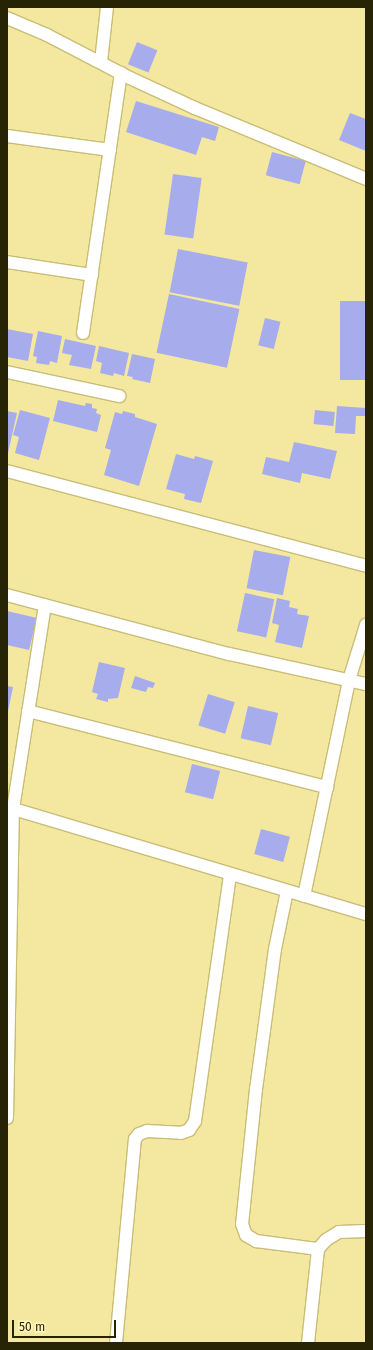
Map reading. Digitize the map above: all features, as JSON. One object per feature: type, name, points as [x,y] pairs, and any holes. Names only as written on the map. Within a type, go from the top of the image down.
[{"type":"street","points":[[101,62],[107,7]]},
{"type":"street","points":[[7,18],[48,35],[121,73],[195,108],[366,180]]},
{"type":"street","points":[[83,333],[121,73]]},
{"type":"street","points":[[7,136],[110,150]]},
{"type":"street","points":[[7,262],[92,275]]},
{"type":"street","points":[[7,372],[119,396]]},
{"type":"street","points":[[7,471],[366,566]]},
{"type":"street","points":[[7,595],[229,654],[366,684]]},
{"type":"street","points":[[7,1118],[10,808],[28,711],[45,605]]},
{"type":"street","points":[[304,896],[349,680],[366,625]]},
{"type":"street","points":[[28,711],[327,788]]},
{"type":"street","points":[[10,808],[366,914]]},
{"type":"street","points":[[116,1343],[135,1139],[139,1134],[147,1131],[181,1133],[189,1130],[194,1121],[230,874]]},
{"type":"street","points":[[287,891],[275,948],[256,1089],[242,1224],[246,1235],[256,1241],[318,1249]]},
{"type":"street","points":[[308,1343],[318,1249],[326,1240],[339,1232],[366,1230]]},
{"type":"building","points":[[137,42],[157,50],[148,72],[128,64]]},
{"type":"building","points":[[136,101],[219,127],[215,141],[202,137],[196,155],[126,132]]},
{"type":"building","points":[[350,113],[366,119],[366,151],[339,140]]},
{"type":"building","points":[[272,152],[306,161],[300,184],[266,175]]},
{"type":"building","points":[[173,174],[202,178],[193,238],[165,234]]},
{"type":"building","points":[[178,249],[248,263],[239,306],[170,292]]},
{"type":"building","points":[[169,294],[239,309],[227,368],[157,353]]},
{"type":"building","points":[[340,301],[366,301],[366,380],[340,380]]},
{"type":"building","points":[[265,318],[281,322],[274,349],[258,345]]},
{"type":"building","points":[[7,329],[33,334],[28,361],[7,357]]},
{"type":"building","points":[[38,331],[62,336],[57,363],[50,361],[49,365],[36,363],[37,357],[33,356]]},
{"type":"building","points":[[65,339],[96,346],[91,369],[69,365],[72,355],[62,353]]},
{"type":"building","points":[[99,346],[129,353],[124,376],[114,373],[113,376],[100,373],[102,363],[96,361]]},
{"type":"building","points":[[132,354],[155,359],[150,383],[132,379],[133,377],[127,376]]},
{"type":"building","points":[[58,400],[85,406],[86,403],[92,404],[92,408],[97,409],[96,413],[101,415],[97,432],[53,421]]},
{"type":"building","points":[[337,406],[366,408],[366,416],[356,416],[355,434],[335,433]]},
{"type":"building","points":[[20,410],[50,418],[39,460],[15,453],[19,437],[13,435]]},
{"type":"building","points":[[315,410],[335,412],[333,426],[314,424]]},
{"type":"building","points":[[7,411],[17,413],[8,453],[7,453]]},
{"type":"building","points":[[123,411],[135,414],[135,417],[157,424],[139,486],[104,475],[111,450],[105,448],[115,412],[122,414]]},
{"type":"building","points":[[294,442],[337,451],[330,479],[302,473],[300,483],[262,474],[266,457],[289,462]]},
{"type":"building","points":[[176,454],[194,459],[195,456],[213,461],[201,503],[184,499],[185,494],[166,489]]},
{"type":"building","points":[[254,550],[290,557],[283,595],[247,588]]},
{"type":"building","points":[[245,593],[274,599],[266,637],[237,631]]},
{"type":"building","points":[[277,598],[290,601],[289,607],[298,609],[297,614],[309,616],[302,648],[275,642],[279,625],[272,623]]},
{"type":"building","points":[[7,611],[37,618],[29,650],[7,645]]},
{"type":"building","points":[[99,662],[125,668],[118,698],[108,699],[108,702],[96,699],[98,694],[92,692]]},
{"type":"building","points":[[135,676],[155,683],[153,688],[148,687],[146,692],[131,688]]},
{"type":"building","points":[[7,686],[13,687],[8,711],[7,711]]},
{"type":"building","points":[[208,694],[235,702],[225,734],[198,726]]},
{"type":"building","points":[[248,706],[278,713],[271,745],[241,738]]},
{"type":"building","points":[[192,764],[220,771],[213,799],[185,792]]},
{"type":"building","points":[[261,829],[290,837],[283,862],[254,854]]}]
